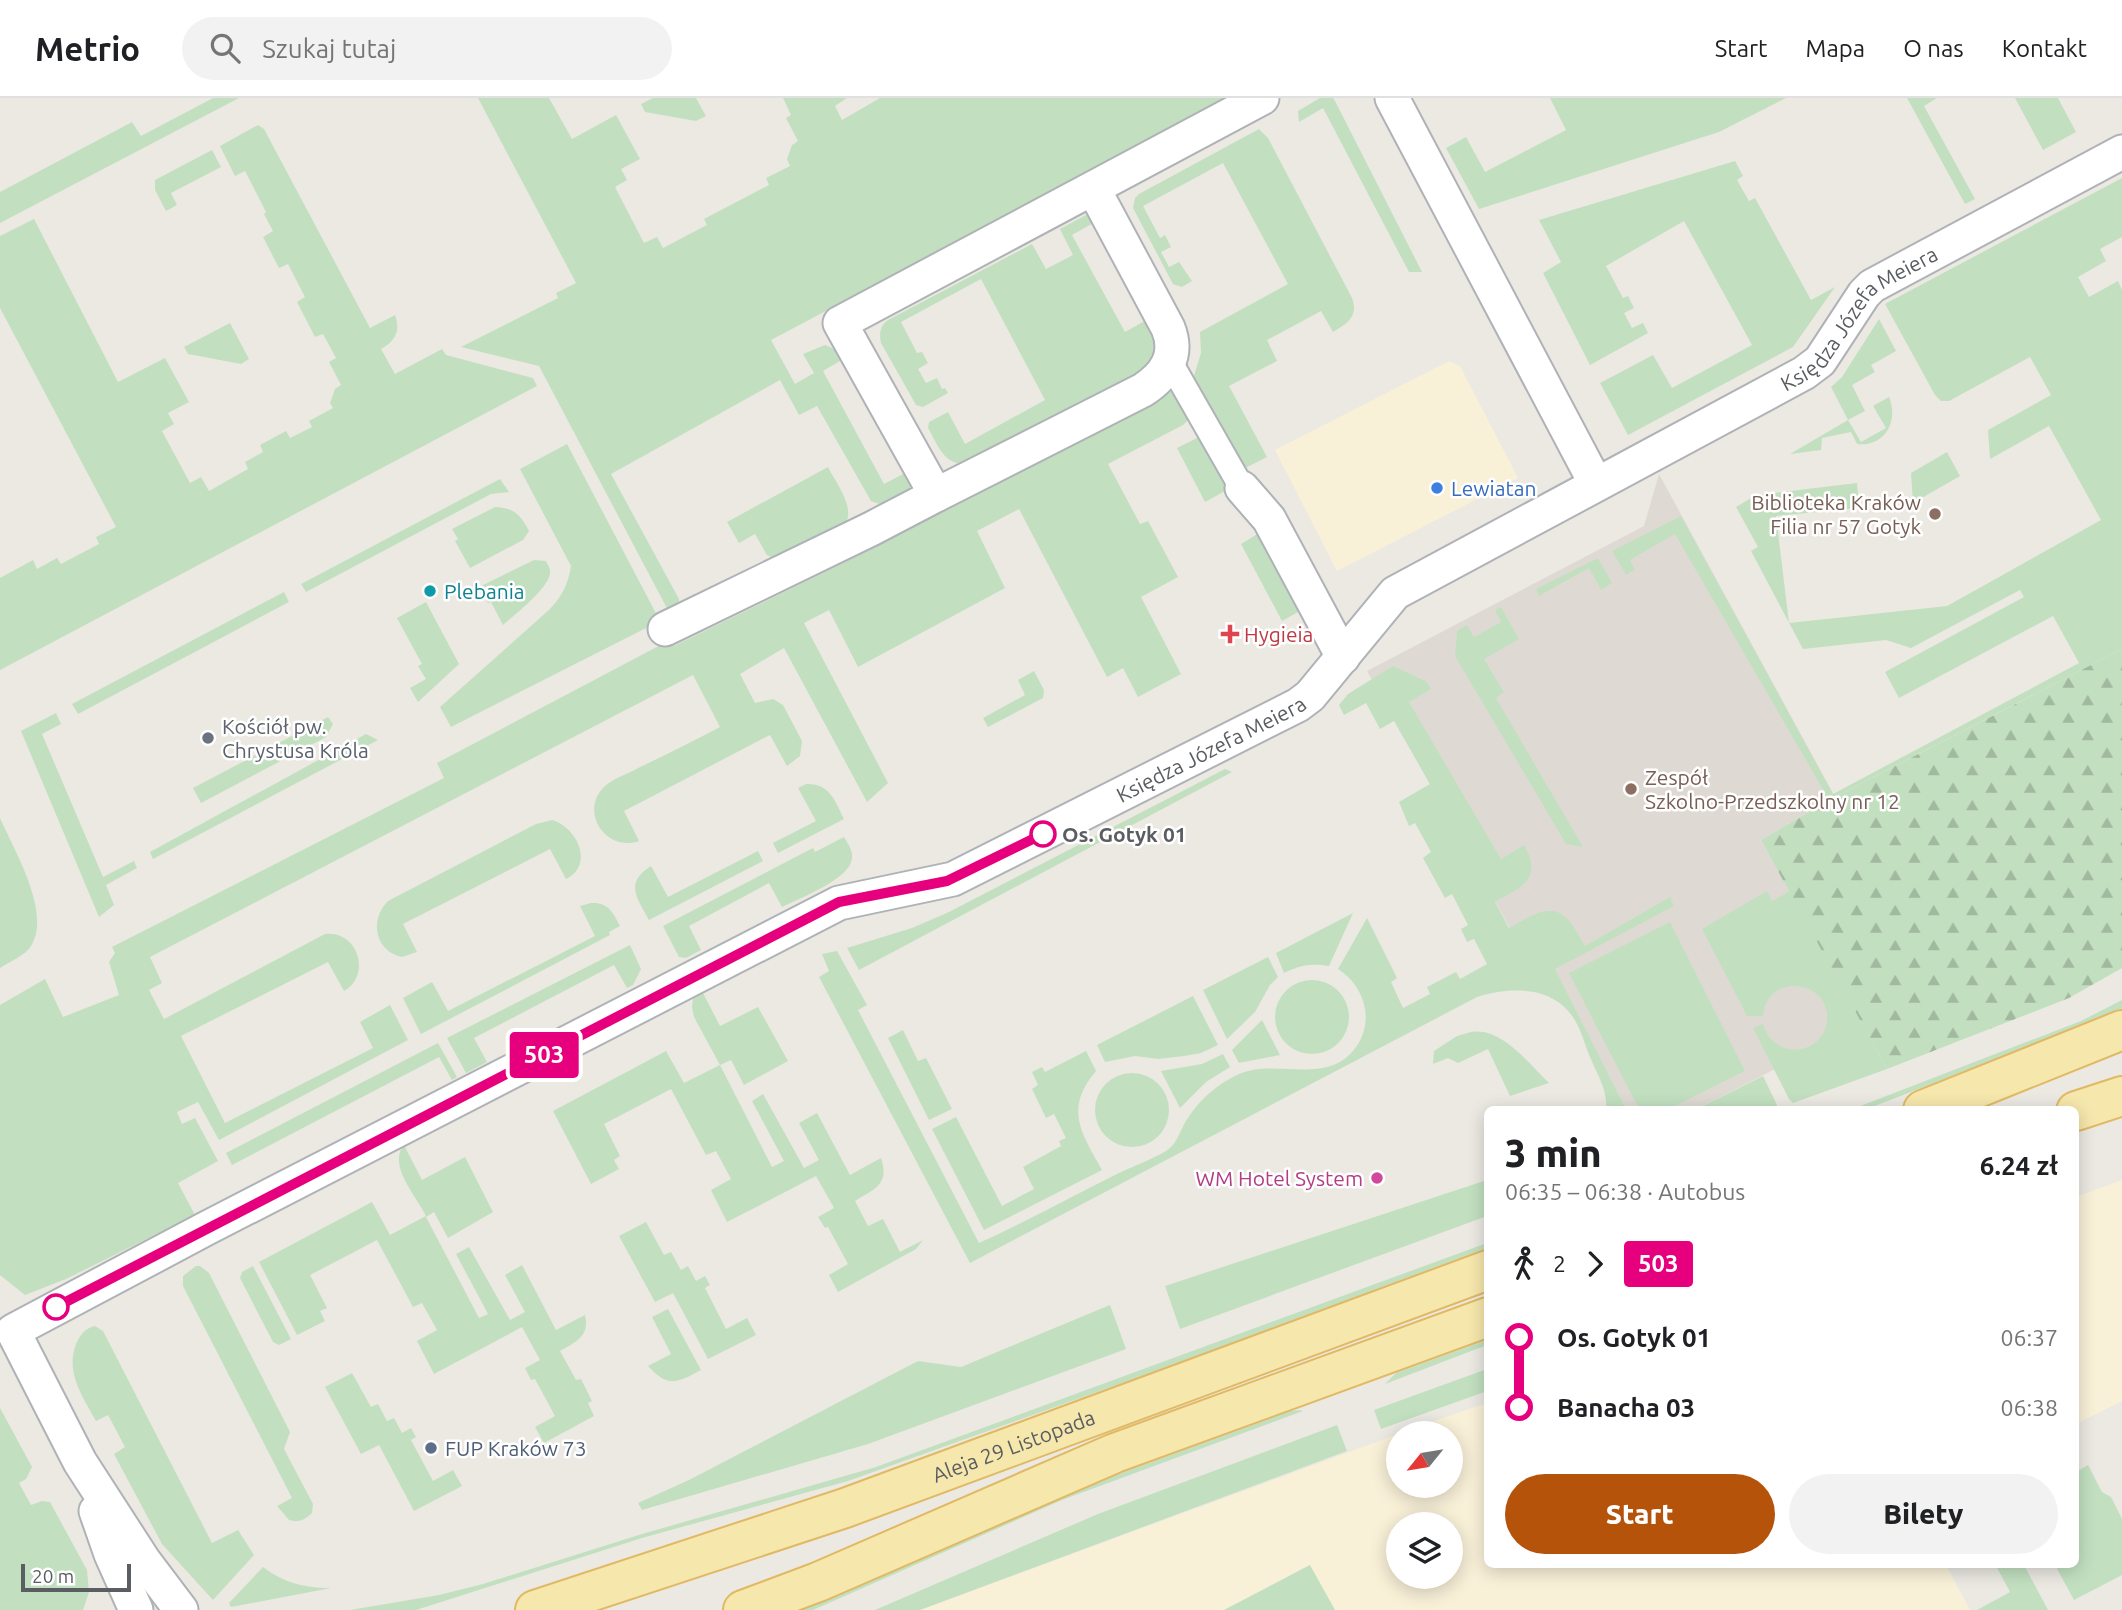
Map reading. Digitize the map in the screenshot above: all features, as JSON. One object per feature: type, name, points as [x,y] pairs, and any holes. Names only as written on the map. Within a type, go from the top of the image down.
[{"type":"main road","points":[[1933,1106],[2122,1030]]},
{"type":"main road","points":[[2079,1110],[2122,1096]]},
{"type":"main road","name":"Aleja 29 Listopada","points":[[535,1610],[845,1508],[1484,1271]]},
{"type":"main road","points":[[743,1610],[818,1582],[1115,1453],[1484,1318]]},
{"type":"street","points":[[936,495],[840,323],[1262,98]]},
{"type":"street","points":[[1392,98],[1596,484]]},
{"type":"street","name":"Księdza Józefa Meiera","points":[[80,1462],[13,1331],[839,902],[947,881],[1298,705],[1310,696],[1395,593],[1813,367],[1864,294],[1880,281],[2122,152]]},
{"type":"street","points":[[664,629],[871,529],[1143,390],[1160,377],[1170,362],[1173,346],[1168,328],[1093,188]]},
{"type":"street","points":[[1170,362],[1242,488],[1269,519],[1343,657]]},
{"type":"street","points":[[80,1462],[111,1554],[136,1610]]},
{"type":"street","points":[[80,1462],[144,1561],[181,1610]]},
{"type":"shaded area","points":[[1449,361],[1460,366],[1518,478],[1337,571],[1275,450]]},
{"type":"shaded area","name":"Zespół Szkolno-Przedszkolny nr 12","points":[[1659,474],[1835,797],[1761,840],[1863,1024],[1703,1106],[1624,1106],[1549,958],[1532,968],[1367,671],[1644,526]]},
{"type":"shaded area","points":[[2122,1180],[2122,1401],[2079,1422],[2079,1196]]},
{"type":"shaded area","points":[[1484,1404],[1484,1568],[1948,1568],[1970,1610],[1335,1610],[1309,1565],[1224,1610],[920,1610],[1386,1438],[1386,1498],[1463,1498],[1463,1421],[1434,1421]]},
{"type":"green space","points":[[213,98],[239,98],[0,223],[0,192],[132,122],[141,136]]},
{"type":"green space","points":[[478,98],[549,98],[572,139],[616,115],[640,159],[621,169],[627,180],[615,187],[644,243],[657,237],[663,248],[707,225],[704,219],[769,185],[766,178],[790,166],[787,159],[792,145],[798,141],[786,118],[791,115],[783,98],[847,98],[835,106],[842,120],[880,98],[1228,98],[771,340],[795,384],[814,373],[803,354],[825,345],[839,351],[845,358],[823,371],[884,484],[907,472],[910,487],[906,494],[882,505],[871,501],[817,406],[799,415],[780,380],[611,474],[679,599],[670,614],[539,366],[461,347],[558,298],[556,293],[576,283]]},
{"type":"green space","points":[[653,98],[696,98],[706,116],[696,121],[645,112],[641,104]]},
{"type":"green space","points":[[1320,98],[1333,98],[1335,101],[1422,272],[1409,272],[1323,108],[1299,122],[1298,111]]},
{"type":"green space","points":[[1550,98],[1786,98],[1719,132],[1479,209],[1446,148],[1466,137],[1485,172],[1566,130]]},
{"type":"green space","points":[[1907,98],[1937,98],[1924,106],[1975,199],[1965,204]]},
{"type":"green space","points":[[2015,98],[2058,98],[2076,132],[2043,150]]},
{"type":"green space","points":[[258,125],[264,129],[370,328],[395,315],[396,335],[381,349],[395,374],[442,349],[446,355],[533,378],[537,386],[0,670],[0,578],[33,560],[37,569],[57,558],[61,564],[99,544],[96,537],[116,527],[0,308],[0,236],[34,219],[118,382],[165,358],[189,402],[168,413],[174,424],[162,431],[190,483],[201,477],[209,491],[248,469],[245,462],[263,452],[260,445],[286,431],[290,438],[312,427],[309,421],[333,408],[330,403],[335,389],[341,385],[329,362],[336,358],[323,334],[315,337],[297,302],[305,297],[288,264],[279,268],[263,237],[273,231],[245,171],[235,176],[220,146]]},
{"type":"green space","points":[[1259,129],[1268,138],[1352,298],[1354,310],[1350,319],[1333,332],[1321,311],[1267,340],[1277,361],[1229,386],[1267,457],[1241,470],[1193,379],[1201,353],[1200,332],[1288,284],[1223,163],[1143,206],[1160,238],[1165,235],[1171,247],[1161,252],[1169,267],[1179,262],[1192,281],[1182,287],[1173,284],[1133,208],[1135,198],[1139,194]]},
{"type":"green space","points":[[212,150],[221,167],[171,193],[177,205],[166,211],[155,190],[155,180]]},
{"type":"green space","points":[[1735,161],[1743,176],[1737,180],[1749,201],[1755,198],[1811,300],[1835,287],[1793,347],[1628,435],[1600,383],[1653,355],[1672,388],[1752,345],[1684,221],[1606,266],[1623,298],[1628,296],[1634,308],[1624,313],[1632,328],[1643,323],[1648,333],[1590,365],[1543,273],[1561,262],[1539,220]]},
{"type":"green space","points":[[2122,178],[2122,237],[2100,249],[2106,261],[2078,277],[2089,297],[2118,281],[2122,290],[2122,649],[1829,800],[1675,534],[1630,560],[1635,570],[1626,575],[1612,551],[1681,516],[1833,794],[2079,663],[2053,616],[1899,698],[1885,672],[2024,597],[2020,590],[1911,648],[1886,640],[1803,649],[1789,623],[1947,606],[2101,520],[2049,426],[1990,459],[1988,430],[2051,395],[2030,357],[1949,401],[1941,401],[1935,395],[1885,304]]},
{"type":"green space","points":[[1086,215],[1095,222],[1072,235],[1125,332],[1148,319],[1158,351],[1147,370],[962,464],[950,460],[937,445],[928,428],[929,422],[948,412],[965,444],[1045,400],[981,279],[901,322],[917,353],[922,352],[928,363],[918,369],[926,383],[937,378],[942,389],[945,388],[948,393],[923,407],[916,405],[881,343],[882,327],[888,320],[1032,244],[1046,269],[1073,255],[1060,229]]},
{"type":"green space","points":[[1879,319],[1896,351],[1871,365],[1875,372],[1852,385],[1865,411],[1848,420],[1831,387],[1842,377]]},
{"type":"green space","points":[[230,323],[249,359],[241,364],[188,354],[184,347]]},
{"type":"green space","points":[[1170,385],[1189,419],[1183,425],[1108,464],[1140,524],[1148,521],[1178,577],[1141,597],[1181,674],[1138,697],[1123,668],[1107,677],[1019,509],[977,531],[1005,588],[858,667],[829,610],[804,623],[888,783],[867,802],[784,648],[740,674],[755,703],[773,699],[783,705],[802,741],[800,756],[787,766],[770,735],[624,811],[639,841],[616,841],[607,835],[595,818],[597,796],[613,781],[720,727],[693,675],[150,957],[162,983],[149,990],[164,1019],[325,934],[346,939],[353,946],[359,965],[357,975],[353,984],[344,991],[328,962],[181,1036],[225,1123],[373,1048],[360,1022],[390,1005],[408,1040],[219,1140],[198,1102],[177,1112],[182,1124],[195,1118],[218,1161],[178,1183],[195,1215],[66,1279],[25,1295],[0,1275],[0,1005],[45,979],[63,1017],[119,995],[109,962],[115,953],[112,947],[444,778],[437,763],[670,640],[674,646],[874,548],[1143,403]]},
{"type":"green space","points":[[1889,397],[1892,406],[1891,423],[1882,437],[1867,444],[1857,444],[1851,432],[1822,438],[1821,450],[1790,454],[1848,420],[1861,442],[1886,428],[1873,406]]},
{"type":"green space","points":[[1199,437],[1227,490],[1205,502],[1177,448]]},
{"type":"green space","points":[[567,444],[660,621],[451,727],[440,707],[550,609],[562,594],[571,566],[520,469]]},
{"type":"green space","points":[[1947,452],[1960,476],[1913,503],[1911,473]]},
{"type":"green space","points":[[828,467],[847,503],[848,518],[845,524],[776,559],[767,555],[755,534],[739,543],[727,522]]},
{"type":"green space","points":[[500,479],[509,492],[491,494],[306,592],[301,584]]},
{"type":"green space","points":[[1857,483],[1859,508],[1776,516],[1789,623],[1751,551],[1758,547],[1736,507],[1756,495]]},
{"type":"green space","points":[[495,507],[516,513],[529,531],[523,540],[470,568],[455,541],[458,539],[452,529]]},
{"type":"green space","points":[[1259,533],[1300,611],[1282,621],[1241,544]]},
{"type":"green space","points":[[1598,558],[1612,583],[1601,590],[1589,568],[1539,596],[1536,589]]},
{"type":"green space","points":[[534,560],[546,561],[550,570],[549,577],[531,600],[503,625],[491,602],[488,603],[479,587]]},
{"type":"green space","points":[[284,592],[289,602],[78,714],[72,704]]},
{"type":"green space","points":[[426,602],[459,664],[418,702],[410,688],[426,679],[418,666],[422,664],[397,618]]},
{"type":"green space","points":[[1501,607],[1519,639],[1484,659],[1504,692],[1496,698],[1583,847],[1566,844],[1455,656],[1457,631],[1467,625],[1474,637],[1501,622],[1495,610]]},
{"type":"green space","points":[[2122,649],[2122,968],[2069,998],[1887,1069],[1761,840],[1835,797]]},
{"type":"green space","points":[[1393,666],[1426,681],[1431,689],[1409,702],[1501,859],[1524,845],[1530,857],[1532,866],[1527,881],[1495,902],[1509,928],[1540,912],[1556,911],[1570,922],[1585,946],[1670,897],[1674,906],[1555,969],[1624,1106],[1606,1106],[1604,1089],[1579,1028],[1560,1003],[1538,993],[1526,991],[1489,994],[1477,997],[970,1263],[819,977],[829,971],[822,954],[837,951],[867,1005],[858,1010],[979,1243],[1159,1155],[1177,1139],[1186,1121],[1202,1100],[1229,1079],[1251,1070],[1327,1067],[1341,1061],[1353,1051],[1364,1029],[1365,1007],[1355,986],[1338,969],[1367,918],[1397,978],[1391,982],[1403,1008],[1430,994],[1427,987],[1456,972],[1460,979],[1487,964],[1474,939],[1467,942],[1461,929],[1468,925],[1452,894],[1445,898],[1423,858],[1431,852],[1415,823],[1409,826],[1399,802],[1430,784],[1394,721],[1380,729],[1366,703],[1344,715],[1339,705],[1348,694]]},
{"type":"green space","points":[[1034,671],[1044,690],[1043,698],[988,727],[983,718],[1025,695],[1018,680]]},
{"type":"green space","points":[[56,713],[61,724],[42,734],[103,877],[134,861],[137,868],[106,885],[114,905],[99,917],[21,731]]},
{"type":"green space","points":[[328,717],[333,724],[326,737],[201,803],[193,788]]},
{"type":"green space","points":[[366,734],[378,740],[153,859],[150,852]]},
{"type":"green space","points":[[1225,769],[1232,772],[859,970],[847,948],[912,928],[949,912]]},
{"type":"green space","points":[[814,784],[831,794],[844,819],[778,853],[773,843],[816,821],[798,788]]},
{"type":"green space","points":[[0,818],[29,882],[37,917],[36,932],[29,949],[0,968]]},
{"type":"green space","points":[[552,820],[569,830],[579,847],[580,865],[575,873],[566,879],[550,849],[403,924],[417,952],[402,957],[393,954],[381,942],[378,917],[388,901],[536,824]]},
{"type":"green space","points":[[844,837],[852,858],[849,866],[834,880],[782,907],[769,883],[689,926],[701,950],[686,958],[679,957],[663,926],[813,848],[815,852]]},
{"type":"green space","points":[[758,851],[763,861],[649,920],[637,898],[635,885],[643,872],[651,866],[668,897]]},
{"type":"green space","points":[[1767,891],[1772,901],[1790,891],[1887,1069],[1793,1103],[1789,1099],[1753,1028],[1763,1024],[1775,1042],[1788,1049],[1810,1046],[1820,1038],[1826,1026],[1827,1011],[1822,999],[1800,986],[1788,986],[1776,991],[1768,1001],[1763,1016],[1747,1016],[1702,929]]},
{"type":"green space","points":[[602,904],[609,909],[620,926],[609,932],[610,935],[421,1034],[403,998],[432,982],[448,1011],[595,936],[580,906]]},
{"type":"green space","points":[[1353,913],[1329,966],[1306,965],[1284,973],[1276,953]]},
{"type":"green space","points":[[1670,922],[1745,1071],[1675,1106],[1637,1106],[1569,973]]},
{"type":"green space","points":[[630,945],[641,969],[633,985],[627,988],[614,965],[474,1038],[487,1062],[466,1073],[447,1038]]},
{"type":"green space","points":[[1268,957],[1278,977],[1270,985],[1255,1012],[1227,1039],[1203,990]]},
{"type":"green space","points":[[1312,980],[1326,983],[1338,991],[1346,1003],[1349,1017],[1346,1031],[1338,1043],[1326,1051],[1312,1054],[1298,1051],[1286,1043],[1278,1031],[1275,1017],[1278,1003],[1286,991],[1298,983]]},
{"type":"green space","points":[[702,991],[720,1026],[758,1007],[788,1061],[744,1085],[731,1060],[720,1065],[694,1017],[693,999]]},
{"type":"green space","points":[[1193,996],[1218,1045],[1201,1053],[1184,1056],[1158,1059],[1135,1056],[1105,1062],[1097,1045]]},
{"type":"green space","points":[[2122,1000],[2122,1010],[1875,1106],[1860,1106],[2081,1021]]},
{"type":"green space","points":[[1262,1020],[1280,1055],[1239,1063],[1232,1050]]},
{"type":"green space","points":[[903,1030],[918,1061],[926,1058],[952,1109],[929,1120],[888,1038]]},
{"type":"green space","points":[[1471,1032],[1493,1035],[1504,1041],[1549,1083],[1510,1096],[1488,1049],[1458,1063],[1448,1058],[1433,1064],[1434,1051],[1457,1036]]},
{"type":"green space","points":[[438,1043],[457,1077],[452,1080],[439,1057],[232,1165],[226,1153]]},
{"type":"green space","points":[[666,1051],[684,1083],[720,1065],[772,1167],[784,1161],[752,1101],[763,1094],[804,1168],[819,1160],[799,1123],[817,1113],[850,1175],[881,1158],[882,1180],[874,1189],[855,1201],[868,1226],[883,1219],[900,1252],[923,1240],[916,1249],[838,1292],[829,1275],[848,1264],[828,1227],[825,1228],[818,1217],[834,1208],[816,1176],[727,1222],[711,1190],[731,1179],[716,1151],[706,1155],[671,1089],[604,1124],[620,1156],[614,1160],[619,1169],[591,1184],[553,1111]]},
{"type":"green space","points":[[1086,1051],[1096,1071],[1080,1097],[1079,1120],[1082,1132],[1102,1170],[984,1230],[932,1129],[956,1117],[1002,1206],[1034,1189],[1023,1167],[1061,1146],[1059,1141],[1066,1138],[1054,1114],[1046,1118],[1032,1089],[1038,1085],[1032,1072],[1042,1067],[1045,1072]]},
{"type":"green space","points":[[1223,1054],[1230,1067],[1206,1082],[1180,1108],[1161,1071],[1202,1064]]},
{"type":"green space","points":[[1132,1073],[1146,1076],[1158,1084],[1166,1096],[1169,1110],[1166,1124],[1158,1136],[1146,1144],[1132,1147],[1118,1144],[1106,1136],[1098,1124],[1095,1110],[1098,1096],[1106,1084],[1118,1076]]},
{"type":"green space","points":[[1763,1076],[1777,1105],[1777,1106],[1703,1106]]},
{"type":"green space","points":[[404,1145],[422,1180],[465,1157],[493,1212],[448,1238],[434,1212],[426,1217],[479,1318],[488,1314],[456,1254],[469,1247],[510,1320],[525,1312],[505,1275],[522,1265],[556,1330],[585,1315],[584,1333],[560,1351],[576,1380],[581,1379],[592,1401],[588,1403],[594,1416],[544,1443],[535,1427],[555,1416],[535,1379],[531,1380],[525,1368],[540,1360],[522,1327],[434,1374],[417,1341],[437,1330],[422,1303],[413,1307],[377,1240],[310,1275],[327,1308],[320,1311],[325,1321],[297,1335],[259,1262],[372,1202],[390,1235],[426,1216],[401,1171],[400,1153]]},
{"type":"green space","points":[[1484,1181],[1484,1217],[1180,1329],[1165,1286]]},
{"type":"green space","points":[[646,1222],[664,1255],[671,1252],[681,1270],[688,1266],[696,1281],[705,1276],[710,1285],[705,1288],[726,1329],[747,1318],[756,1335],[708,1359],[673,1293],[655,1302],[619,1236]]},
{"type":"green space","points":[[1484,1244],[1484,1249],[1195,1357],[848,1481],[642,1538],[416,1610],[350,1610],[439,1595],[483,1584],[642,1534],[876,1467]]},
{"type":"green space","points":[[196,1266],[209,1273],[290,1432],[284,1449],[313,1504],[312,1513],[301,1520],[289,1520],[277,1506],[292,1498],[183,1286],[183,1276]]},
{"type":"green space","points":[[253,1266],[291,1339],[279,1345],[273,1342],[240,1278],[242,1272]]},
{"type":"green space","points":[[1110,1305],[1126,1349],[868,1444],[642,1510],[638,1503],[689,1480],[918,1361],[961,1367]]},
{"type":"green space","points":[[668,1309],[701,1370],[673,1381],[661,1378],[648,1366],[671,1354],[652,1317]]},
{"type":"green space","points":[[95,1326],[103,1331],[212,1543],[238,1530],[254,1555],[213,1600],[162,1544],[114,1454],[125,1447],[108,1415],[96,1421],[81,1394],[74,1375],[73,1355],[83,1332]]},
{"type":"green space","points":[[1484,1341],[1484,1346],[1385,1384],[1396,1373]]},
{"type":"green space","points":[[1484,1370],[1484,1392],[1403,1421],[1386,1421],[1386,1427],[1381,1429],[1374,1410]]},
{"type":"green space","points":[[352,1373],[371,1407],[378,1404],[387,1421],[394,1418],[402,1433],[411,1428],[416,1437],[411,1440],[433,1481],[453,1470],[462,1486],[414,1511],[379,1445],[361,1454],[325,1387]]},
{"type":"green space","points":[[0,1408],[32,1467],[26,1479],[19,1483],[31,1505],[42,1501],[50,1502],[87,1570],[89,1592],[83,1610],[0,1610]]},
{"type":"green space","points":[[1299,1410],[1303,1411],[1062,1500],[813,1610],[794,1610],[1108,1478]]},
{"type":"green space","points":[[1337,1425],[1347,1451],[920,1610],[875,1610],[1098,1514]]},
{"type":"green space","points":[[2088,1465],[2102,1492],[2111,1497],[2122,1519],[2122,1575],[2074,1600],[2057,1568],[2079,1568],[2079,1470]]},
{"type":"green space","points":[[1310,1565],[1335,1610],[1224,1610]]},
{"type":"green space","points":[[263,1567],[295,1584],[331,1588],[231,1607],[229,1603]]},
{"type":"green space","points":[[1997,1568],[2026,1568],[2048,1610],[1977,1610],[2010,1592]]},
{"type":"bus line","name":"503","points":[[56,1307],[839,902],[947,881],[1043,834]]},
{"type":"place","name":"Lewiatan","points":[[1437,488]]},
{"type":"place","name":"Biblioteka Kraków Filia nr 57 Gotyk","points":[[1935,514]]},
{"type":"place","name":"Plebania","points":[[430,591]]},
{"type":"place","name":"Hygieia","points":[[1230,634]]},
{"type":"place","name":"Kościół pw. Chrystusa Króla","points":[[208,738]]},
{"type":"place","name":"Zespół Szkolno-Przedszkolny nr 12","points":[[1631,789]]},
{"type":"place","name":"Os. Gotyk 01","points":[[1043,834]]},
{"type":"place","name":"WM Hotel System","points":[[1377,1178]]},
{"type":"place","name":"FUP Kraków 73","points":[[431,1448]]}]
